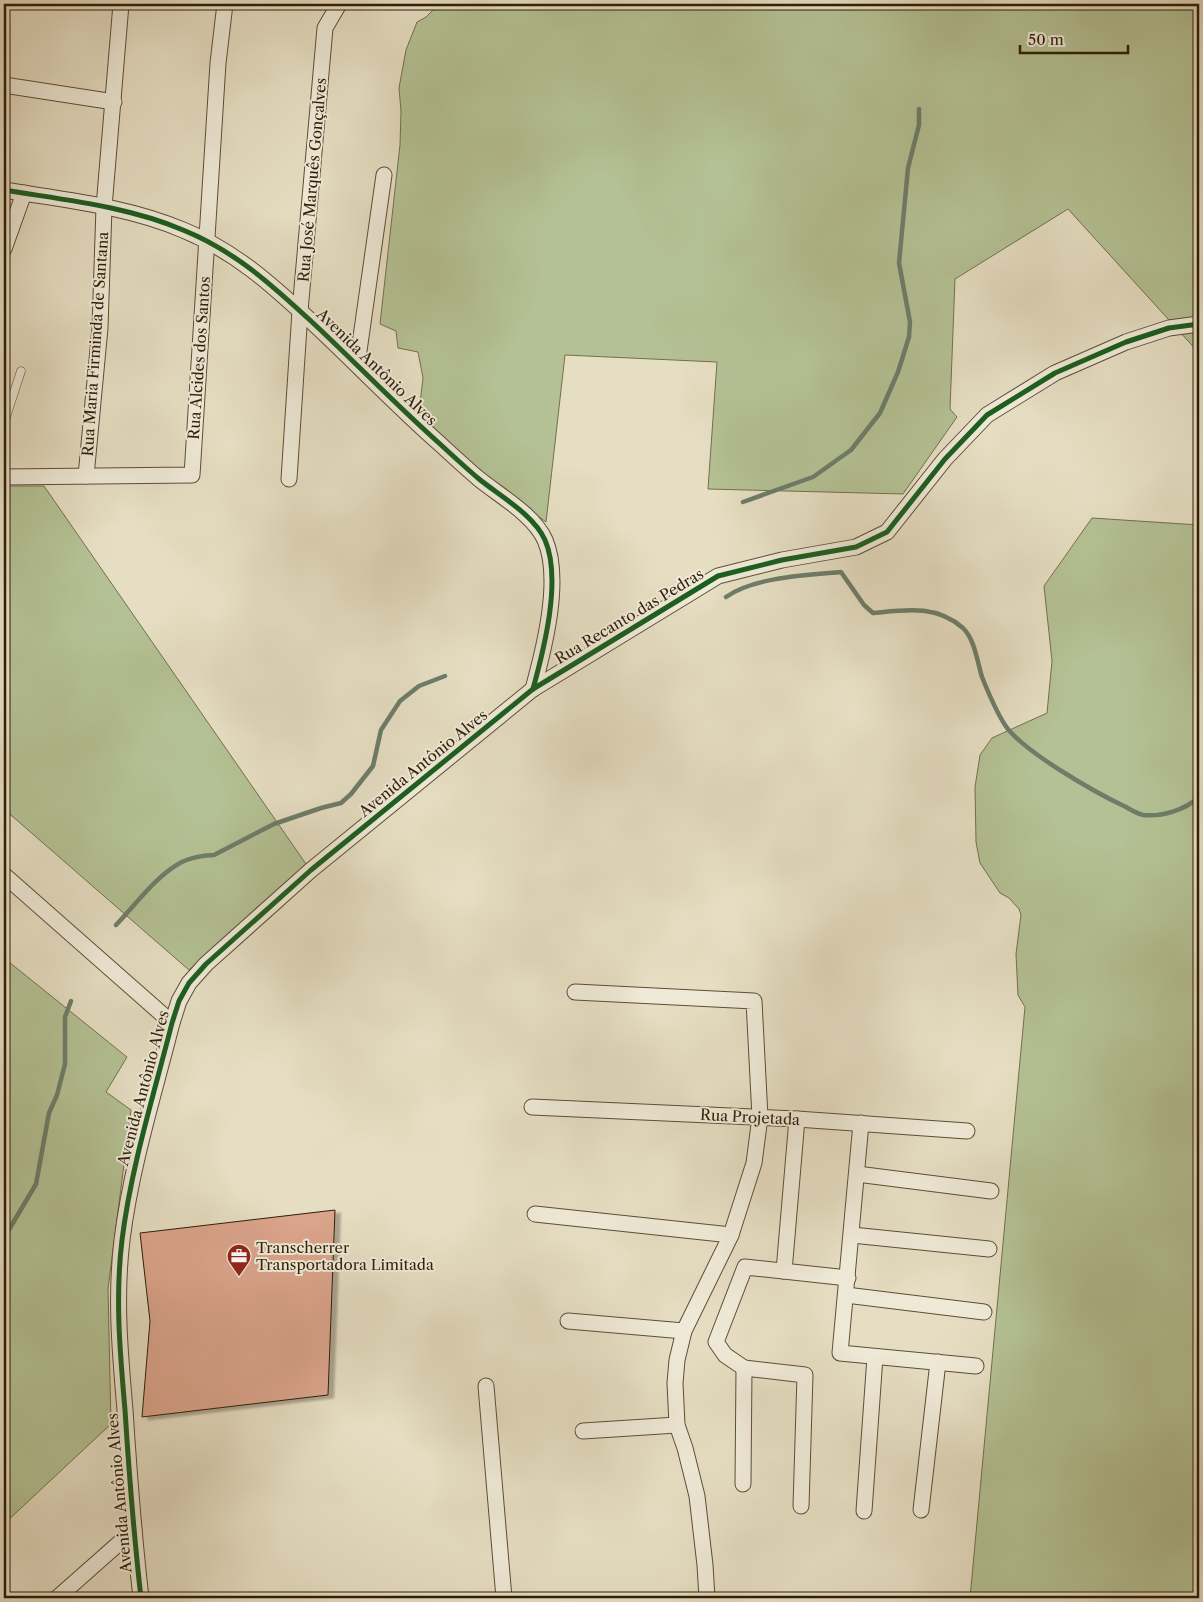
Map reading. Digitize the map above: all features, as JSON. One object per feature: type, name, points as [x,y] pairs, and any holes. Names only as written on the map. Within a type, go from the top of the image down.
[{"type":"street","name":"Rua Maria Firminda de Santana","points":[[86,476],[100,328],[104,207],[121,4]]},
{"type":"street","points":[[206,241],[218,63],[225,4]]},
{"type":"street","name":"Rua José Marquês Gonçalves","points":[[289,479],[300,311],[325,28],[339,4]]},
{"type":"street","points":[[4,85],[114,102]]},
{"type":"street","points":[[357,365],[384,175]]},
{"type":"street","name":"Avenida Antônio Alves","points":[[4,190],[104,207],[157,220],[184,230],[219,247],[245,264],[300,311],[411,418],[479,479],[536,525],[545,540],[552,581],[547,632],[534,689],[311,870],[206,964],[189,983],[179,1001],[131,1185],[122,1240],[118,1296],[119,1340],[134,1530],[142,1598]]},
{"type":"street","points":[[4,248],[24,193]]},
{"type":"street","name":"Rua Alcides dos Santos","points":[[86,476],[192,475],[206,241]]},
{"type":"street","name":"Rua Recanto das Pedras","points":[[534,689],[718,576],[782,560],[856,547],[887,532],[945,459],[987,415],[1055,372],[1144,336],[1170,328],[1199,324]]},
{"type":"street","points":[[4,477],[86,476]]},
{"type":"street","points":[[4,875],[172,1023]]},
{"type":"street","points":[[575,992],[754,1001],[760,1117],[754,1163],[731,1234],[684,1331],[677,1360],[675,1383],[676,1425],[685,1448],[697,1496],[707,1598]]},
{"type":"street","name":"Rua Projetada","points":[[532,1107],[797,1119],[967,1131]]},
{"type":"street","points":[[784,1271],[797,1119]]},
{"type":"street","points":[[862,1123],[840,1353],[976,1366]]},
{"type":"street","points":[[857,1174],[991,1190]]},
{"type":"street","points":[[535,1214],[731,1234]]},
{"type":"street","points":[[852,1235],[989,1249]]},
{"type":"street","points":[[802,1506],[805,1375],[744,1368],[725,1355],[716,1342],[745,1267],[848,1278]]},
{"type":"street","points":[[846,1294],[984,1312]]},
{"type":"street","points":[[568,1321],[684,1331]]},
{"type":"street","points":[[864,1511],[875,1357]]},
{"type":"street","points":[[921,1510],[938,1362]]},
{"type":"street","points":[[743,1484],[744,1368]]},
{"type":"street","points":[[486,1386],[504,1598]]},
{"type":"street","points":[[583,1431],[676,1425]]},
{"type":"street","points":[[57,1598],[134,1530]]},
{"type":"lane","points":[[4,422],[21,372]]},
{"type":"green space","points":[[434,4],[1199,4],[1199,353],[1068,209],[955,279],[950,409],[957,417],[903,494],[708,489],[717,362],[565,355],[546,522],[419,426],[423,378],[418,352],[398,348],[396,331],[380,324],[400,145],[401,111],[399,88],[406,50],[417,22],[434,9]]},
{"type":"green space","points":[[4,486],[44,486],[306,864],[189,970],[4,809]]},
{"type":"green space","points":[[1092,518],[1199,525],[1199,1598],[970,1598],[1025,1007],[1018,995],[1016,954],[1021,915],[1019,909],[1009,898],[1000,893],[980,863],[976,842],[975,787],[980,755],[992,738],[1047,713],[1052,661],[1044,586]]},
{"type":"green space","points":[[4,958],[127,1057],[106,1092],[131,1110],[108,1289],[111,1424],[4,1524]]},
{"type":"building","name":"Transcherrer Transportadora Limitada","points":[[335,1210],[328,1395],[142,1417],[150,1321],[140,1233]]},
{"type":"waterway","points":[[743,502],[813,477],[851,450],[880,413],[898,372],[909,337],[910,322],[899,263],[908,168],[919,125],[919,109]]},
{"type":"waterway","points":[[726,597],[738,590],[766,581],[841,572],[864,605],[873,613],[919,610],[942,615],[953,620],[963,628],[970,638],[982,677],[995,708],[1005,725],[1027,747],[1043,759],[1097,792],[1143,815],[1173,812],[1187,806],[1199,797]]},
{"type":"waterway","points":[[116,925],[154,883],[180,863],[197,857],[214,855],[274,824],[341,803],[351,794],[373,766],[381,730],[400,701],[419,686],[445,676]]},
{"type":"waterway","points":[[4,1238],[36,1184],[49,1113],[57,1095],[65,1064],[65,1017],[71,1001]]},
{"type":"cycle path","points":[[4,190],[118,209],[183,230],[219,248],[252,270],[282,295],[459,462],[525,514],[540,531],[545,540],[550,556],[552,574],[550,614],[533,689]]},
{"type":"cycle path","points":[[141,1598],[120,1346],[120,1262],[131,1185],[144,1131],[172,1023],[179,1001],[189,983],[206,964],[311,870],[533,689],[718,576],[782,560],[856,547],[887,532],[945,459],[987,415],[1055,373],[1126,342],[1169,328],[1199,324]]},
{"type":"place","name":"Transcherrer Transportadora Limitada","points":[[239,1277]]}]
